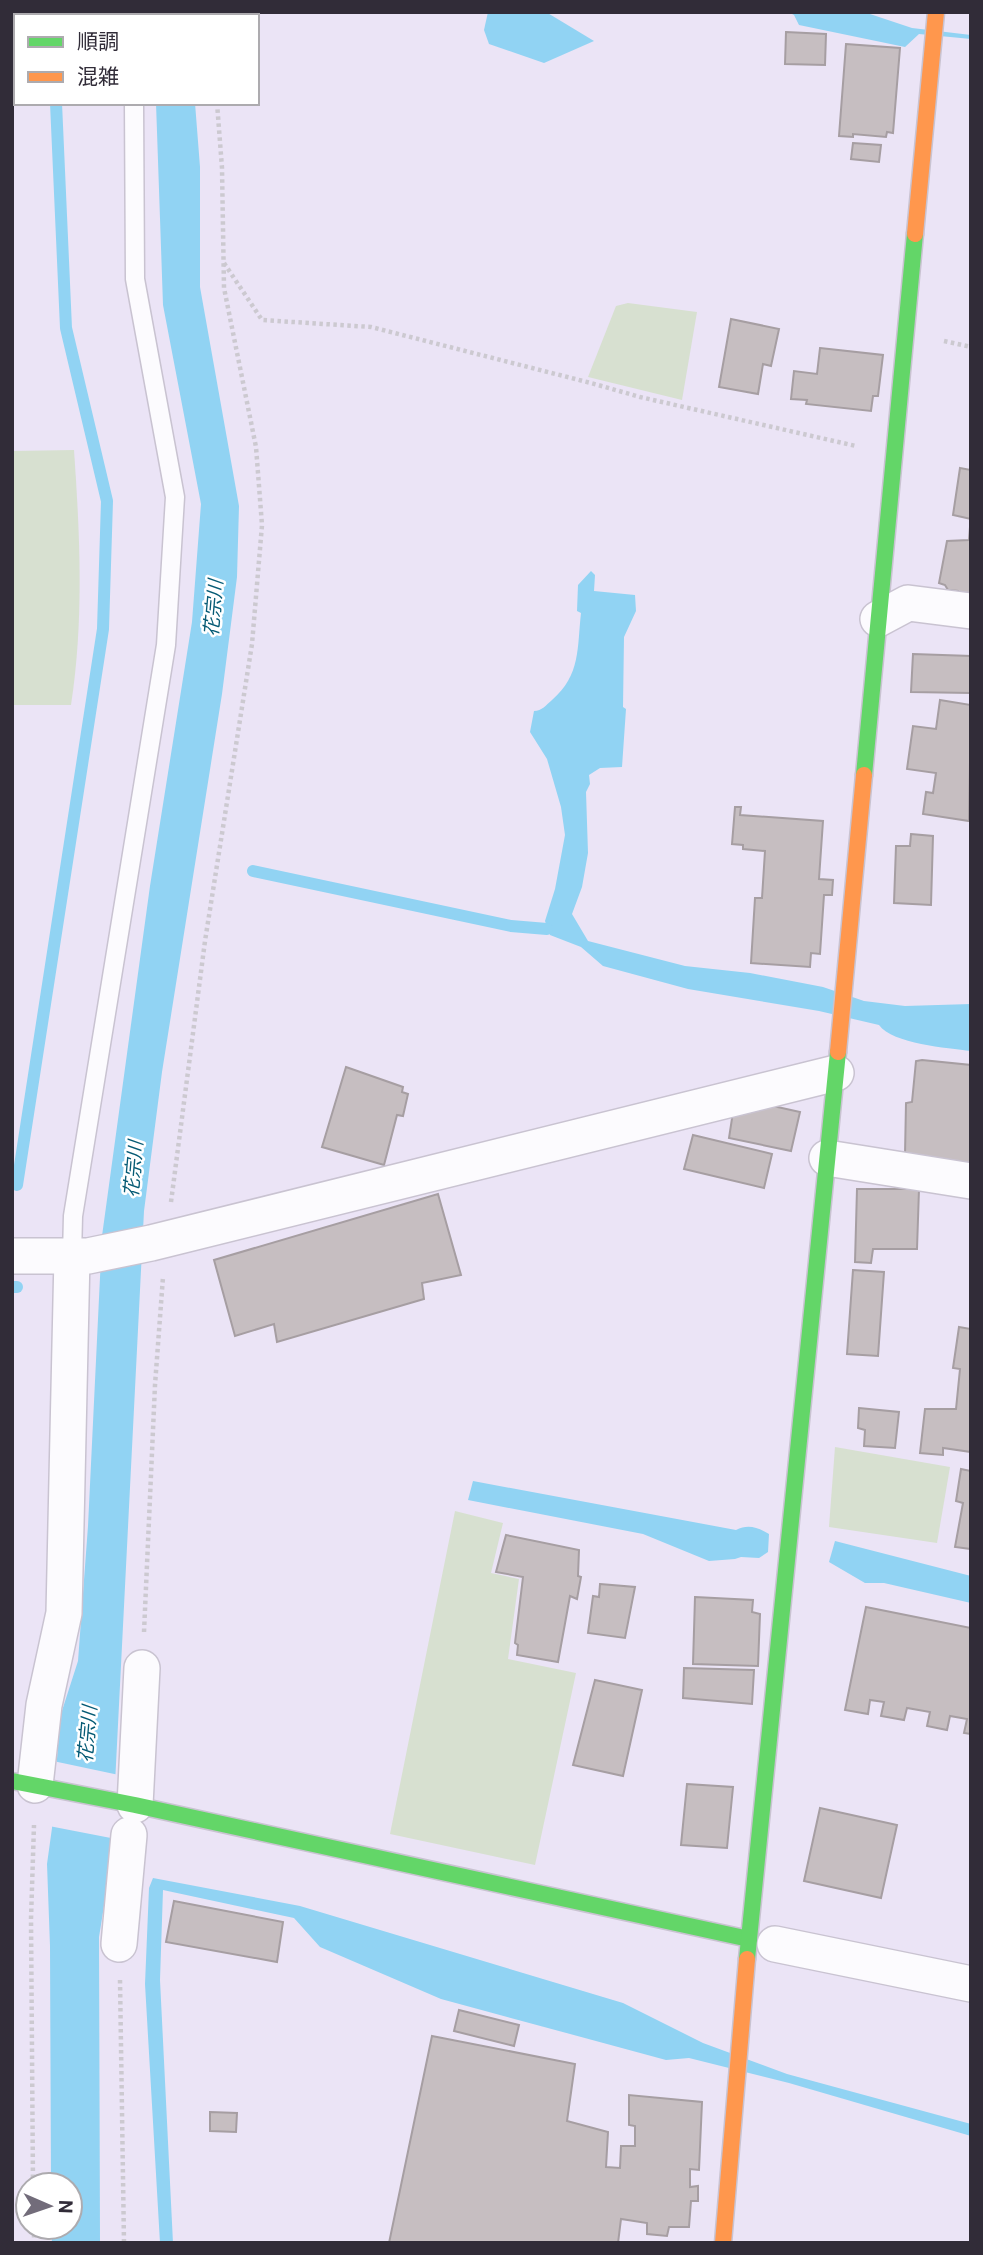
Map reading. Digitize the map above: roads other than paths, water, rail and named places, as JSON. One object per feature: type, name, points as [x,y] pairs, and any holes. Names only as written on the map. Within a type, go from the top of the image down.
[{"type":"street","points":[[723,2243],[762,1941],[827,1158],[936,12]]},
{"type":"street","points":[[878,619],[908,603],[971,611]]},
{"type":"street","points":[[12,1256],[80,1256],[158,1240],[835,1073]]},
{"type":"street","points":[[827,1158],[971,1181]]},
{"type":"street","points":[[80,1256],[64,1613],[44,1705],[32,1792],[971,1983]]},
{"type":"street","points":[[119,1944],[142,1668]]},
{"type":"lane","points":[[80,1256],[73,1216],[166,645],[175,497],[135,279],[134,105]]},
{"type":"water","points":[[488,12],[546,12],[594,41],[544,63],[489,44],[484,30]]},
{"type":"water","points":[[788,12],[864,12],[912,28],[971,35],[971,39],[919,34],[905,47],[799,25],[794,15]]},
{"type":"water","name":"花宗川","points":[[156,105],[195,105],[200,167],[200,287],[239,506],[237,577],[222,694],[162,1072],[144,1211],[111,1863],[99,1937],[100,2243],[52,2243],[84,2241],[84,2171],[51,2171],[47,1864],[60,1717],[78,1661],[88,1526],[102,1236],[150,886],[192,622],[201,504],[163,305]]},
{"type":"water","points":[[591,571],[595,575],[594,591],[635,595],[636,611],[624,637],[623,707],[626,709],[622,767],[600,768],[589,775],[590,784],[586,792],[588,853],[582,887],[572,914],[588,941],[685,966],[750,973],[823,987],[864,1001],[905,1006],[971,1004],[971,1051],[908,1041],[896,1037],[879,1025],[819,1011],[688,989],[603,966],[581,947],[550,935],[545,921],[555,889],[565,835],[561,807],[547,759],[530,732],[534,711],[544,707],[561,691],[573,671],[581,613],[577,611],[578,585]]},
{"type":"water","points":[[473,1481],[736,1530],[752,1527],[769,1534],[768,1552],[759,1558],[709,1561],[643,1534],[468,1500]]},
{"type":"water","points":[[835,1541],[971,1576],[971,1603],[884,1583],[865,1583],[829,1562]]},
{"type":"water","points":[[153,1878],[300,1906],[623,2003],[703,2043],[787,2074],[971,2124],[971,2136],[789,2083],[689,2058],[666,2060],[441,1999],[320,1947],[294,1918],[163,1890],[160,1980],[173,2243],[160,2243],[145,1984],[149,1888]]},
{"type":"waterway","points":[[17,1185],[103,629],[107,501],[66,328],[56,105]]},
{"type":"waterway","points":[[253,871],[511,926],[547,929]]},
{"type":"waterway","points":[[12,1287],[17,1287]]}]
